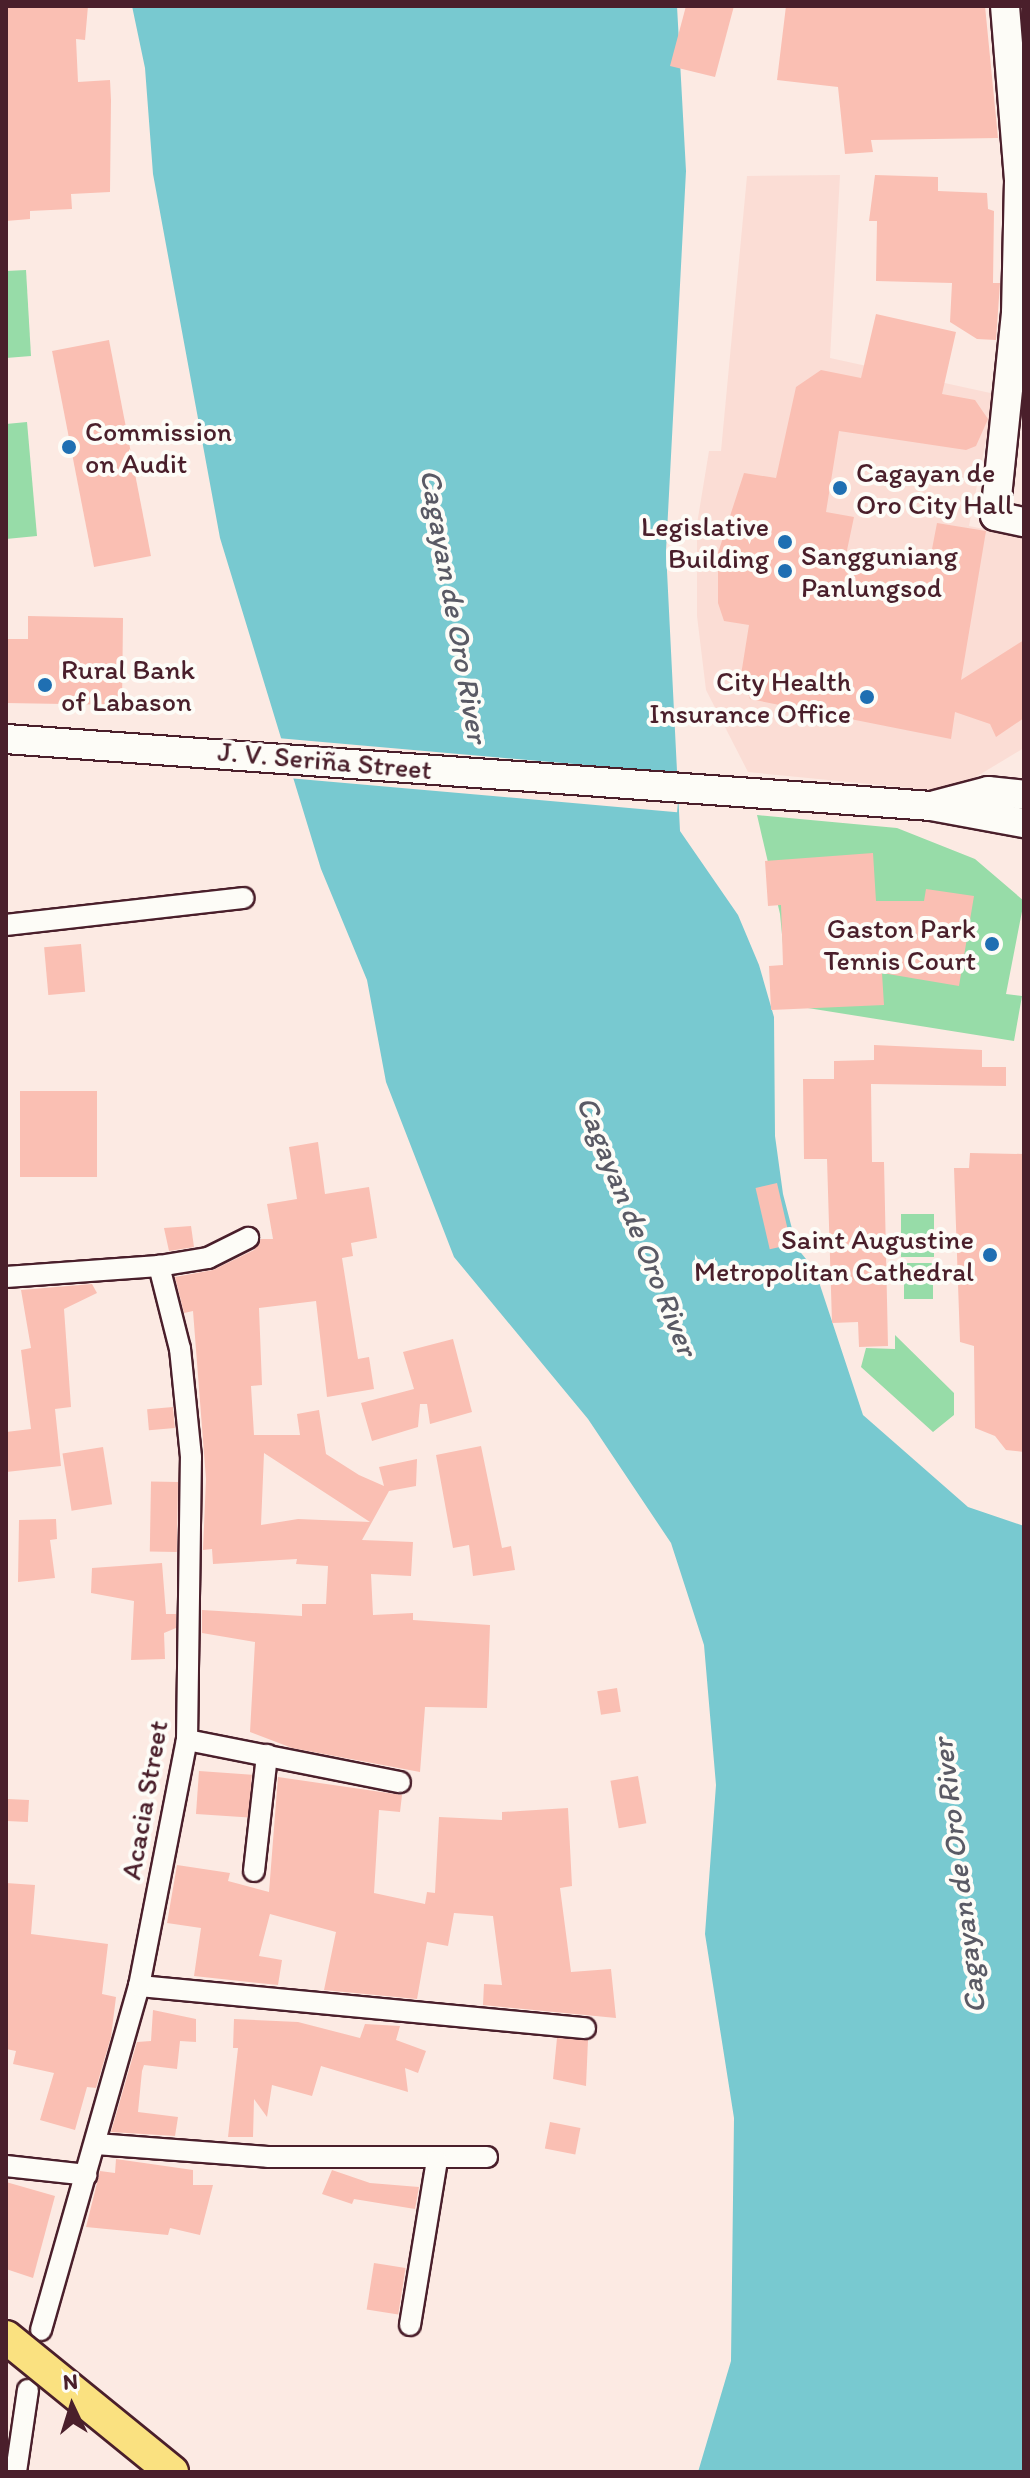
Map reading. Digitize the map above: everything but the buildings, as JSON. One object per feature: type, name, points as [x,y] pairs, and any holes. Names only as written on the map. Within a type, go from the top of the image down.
[{"type":"main road","points":[[1005,6],[1021,158],[1016,313],[995,516],[1024,522]]},
{"type":"main road","name":"J. V. Seriña Street","points":[[6,739],[139,744],[931,806],[987,819],[1024,823]]},
{"type":"main road","name":"J. V. Seriña Street","points":[[931,806],[988,791],[1024,795]]},
{"type":"main road","points":[[987,819],[1024,841]]},
{"type":"main road","points":[[6,2337],[172,2472]]},
{"type":"street","points":[[6,925],[243,898]]},
{"type":"street","points":[[6,1277],[159,1266],[208,1258],[248,1238]]},
{"type":"street","name":"Acacia Street","points":[[41,2330],[139,1986],[187,1740],[191,1457],[180,1349],[159,1266]]},
{"type":"street","points":[[187,1740],[400,1782]]},
{"type":"street","points":[[254,1871],[267,1755]]},
{"type":"street","points":[[139,1986],[585,2028]]},
{"type":"street","points":[[96,2144],[437,2161],[487,2157]]},
{"type":"street","points":[[410,2325],[437,2161]]},
{"type":"street","points":[[6,2166],[87,2175]]},
{"type":"street","points":[[16,2472],[13,2446],[28,2390]]},
{"type":"shaded area","name":"Cagayan de Oro City Hall","points":[[840,175],[830,358],[995,394],[969,526],[1024,537],[1024,748],[964,784],[931,790],[748,772],[706,690],[697,616],[697,524],[709,451],[721,451],[747,176]]},
{"type":"green space","points":[[26,270],[31,356],[6,358],[6,271]]},
{"type":"green space","points":[[27,422],[37,536],[6,539],[6,424]]},
{"type":"green space","points":[[757,815],[897,828],[975,859],[1024,901],[1006,994],[1022,996],[1014,1041],[789,1005],[780,914]]},
{"type":"green space","points":[[901,1214],[934,1214],[934,1257],[901,1257]]},
{"type":"green space","points":[[904,1263],[933,1263],[933,1299],[904,1299]]},
{"type":"green space","points":[[895,1335],[954,1393],[954,1415],[933,1432],[861,1367],[866,1348],[895,1349]]},
{"type":"water","name":"Cagayan de Oro River","points":[[132,6],[677,6],[686,171],[666,551],[680,831],[738,915],[759,965],[774,1017],[775,1136],[783,1194],[797,1248],[815,1270],[863,1415],[968,1507],[1024,1526],[1024,2472],[698,2472],[731,2361],[734,2118],[705,1934],[716,1785],[704,1645],[671,1543],[588,1419],[454,1257],[386,1082],[367,980],[321,869],[220,538],[153,174],[145,68]]},
{"type":"pier","points":[[277,738],[680,773],[677,812],[274,777]]},
{"type":"place","name":"Commission on Audit","points":[[69,447]]},
{"type":"place","name":"Cagayan de Oro City Hall","points":[[840,488]]},
{"type":"place","name":"Legislative Building","points":[[785,542]]},
{"type":"place","name":"Sangguniang Panlungsod","points":[[785,571]]},
{"type":"place","name":"Rural Bank of Labason","points":[[45,685]]},
{"type":"place","name":"City Health Insurance Office","points":[[867,697]]},
{"type":"place","name":"Gaston Park Tennis Court","points":[[992,944]]},
{"type":"place","name":"Saint Augustine Metropolitan Cathedral","points":[[990,1255]]}]
